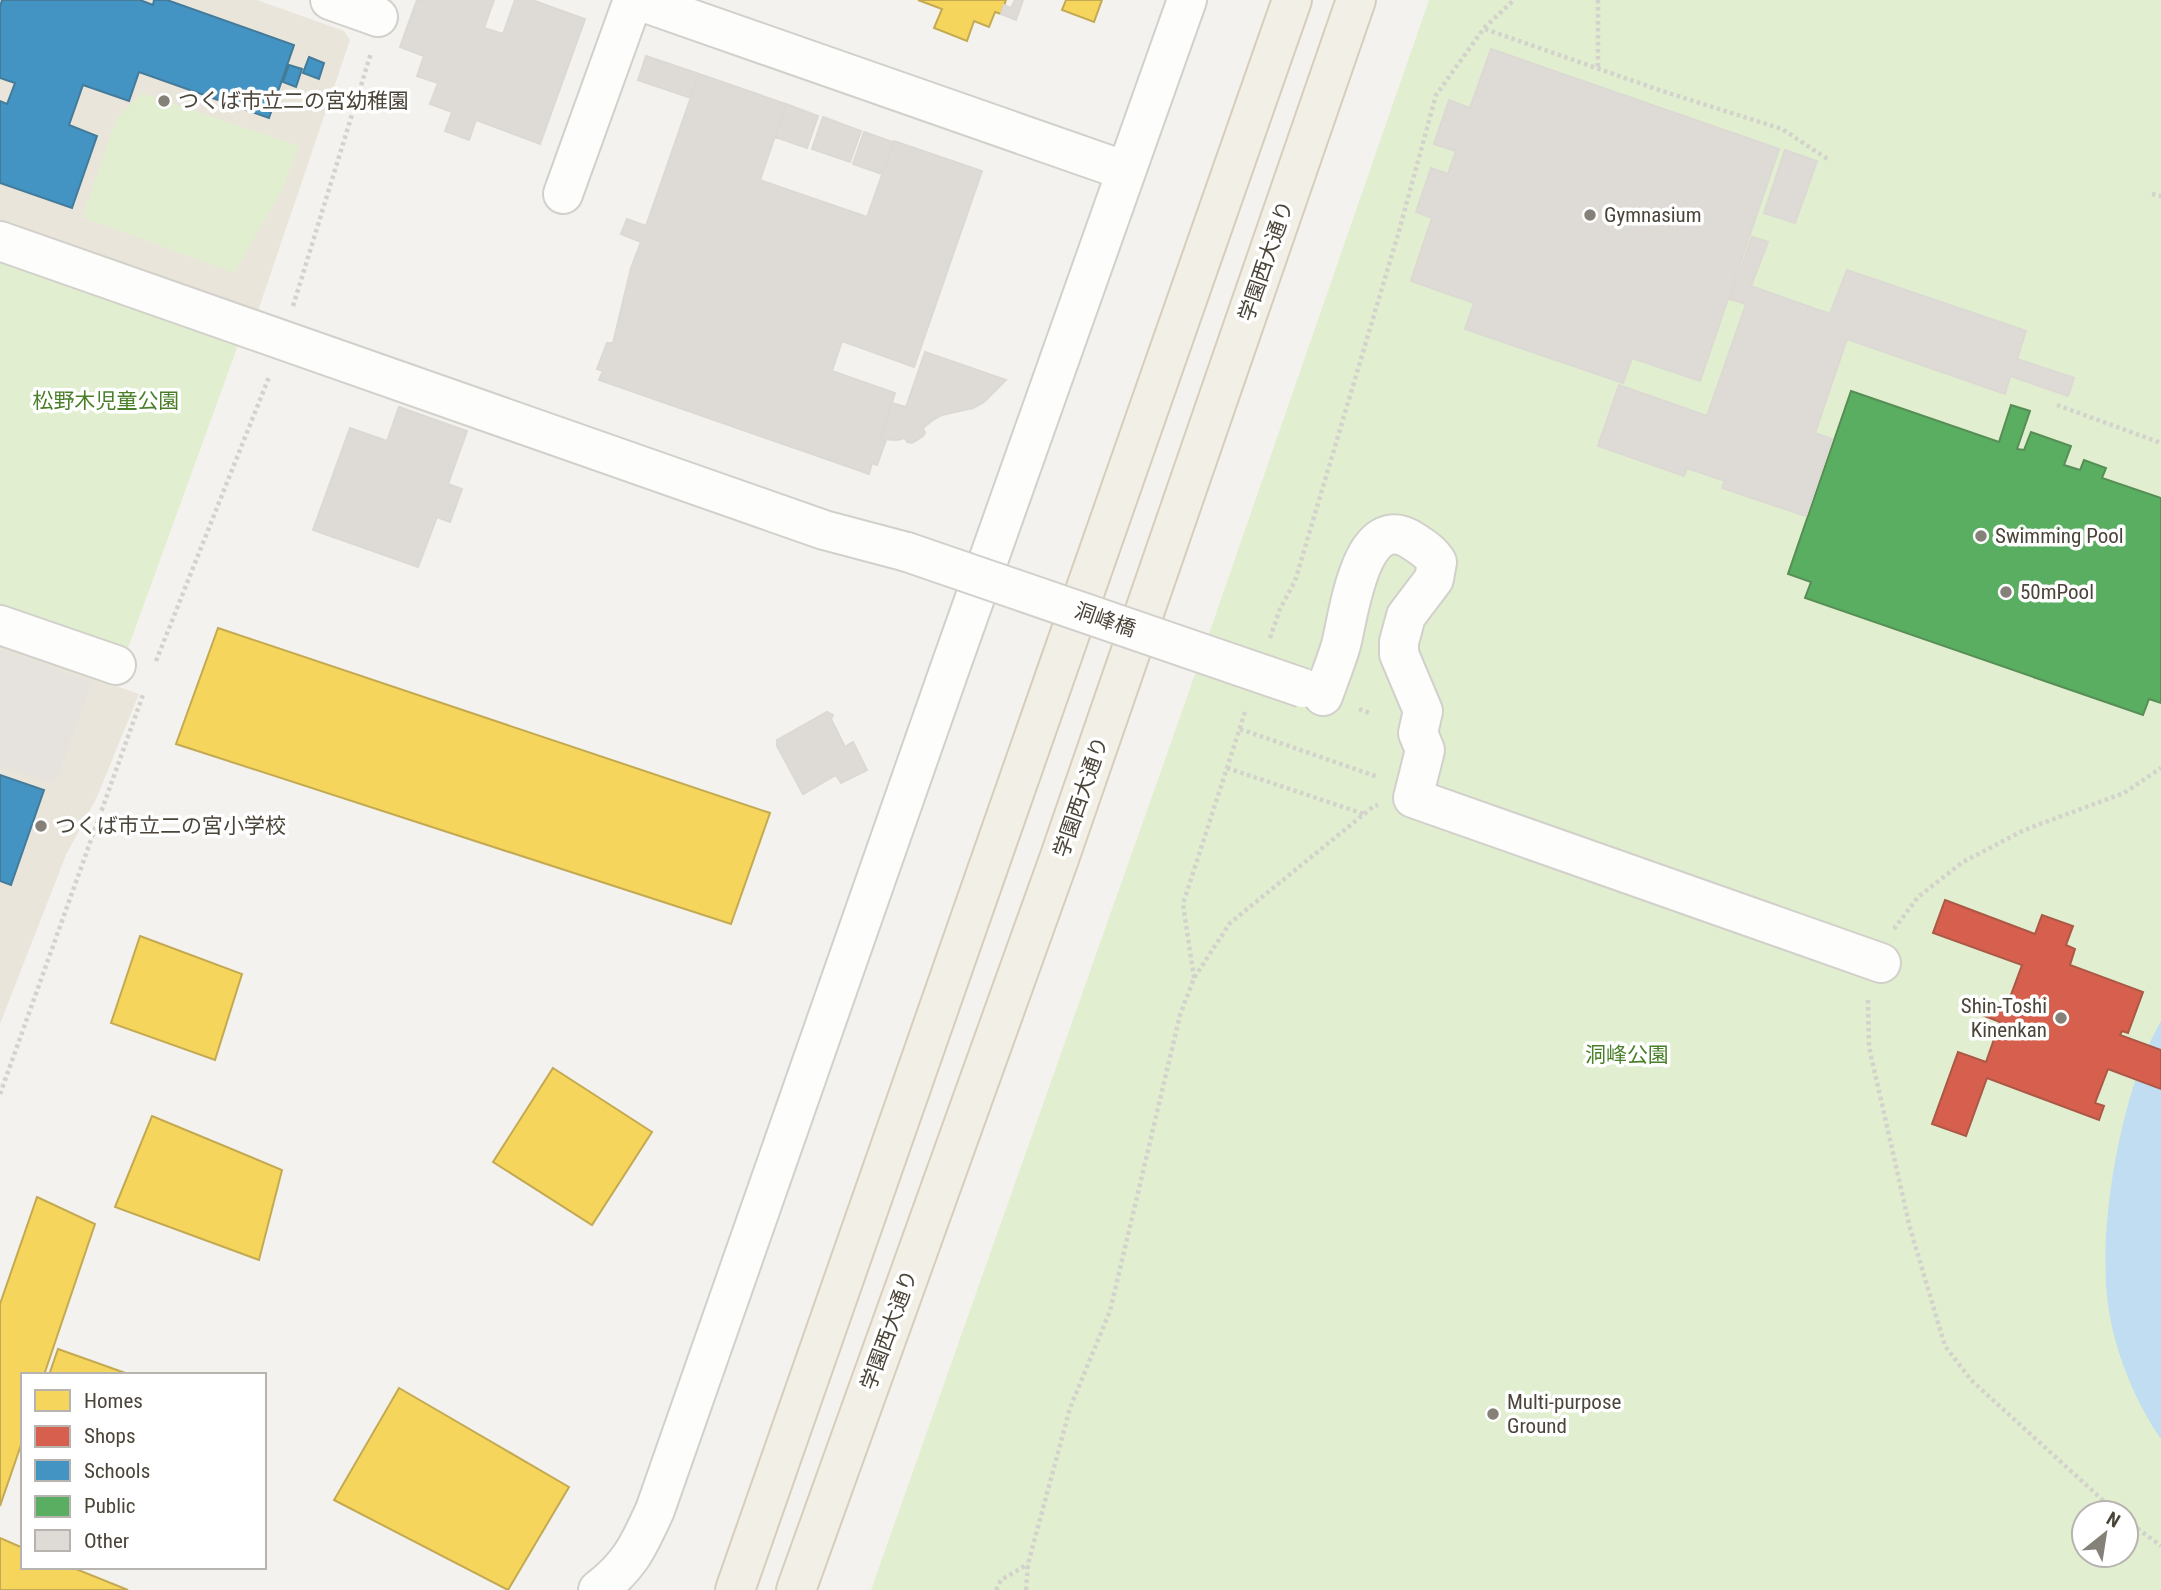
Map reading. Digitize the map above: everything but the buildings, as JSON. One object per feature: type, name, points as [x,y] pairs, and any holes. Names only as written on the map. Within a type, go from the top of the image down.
[{"type":"main road","points":[[735,1590],[1292,0]]},
{"type":"main road","name":"学園西大通り","points":[[796,1590],[1059,859],[1356,0]]},
{"type":"street","points":[[330,0],[378,17]]},
{"type":"street","points":[[563,194],[635,0],[1126,171]]},
{"type":"street","points":[[597,1590],[615,1577],[636,1551],[655,1510],[1187,0]]},
{"type":"street","name":"洞峰橋","points":[[0,241],[824,530],[906,552],[1339,701],[1340,648],[1358,573],[1373,545],[1384,536],[1403,534],[1432,554],[1437,562],[1434,579],[1406,616],[1399,642],[1399,654],[1423,711],[1419,733],[1425,750],[1413,798],[1881,963]]},
{"type":"street","points":[[0,625],[116,665]]},
{"type":"path","points":[[1269,640],[1280,609],[1295,581],[1399,231],[1436,95],[1484,28],[1514,0]]},
{"type":"path","points":[[1598,0],[1598,69]]},
{"type":"path","points":[[1484,28],[1598,69],[1782,129],[1829,160]]},
{"type":"path","points":[[2152,194],[2161,196]]},
{"type":"path","points":[[2057,405],[2161,443]]},
{"type":"path","points":[[0,1094],[145,690]]},
{"type":"path","points":[[1194,978],[1183,904],[1248,703]]},
{"type":"path","points":[[1240,729],[1339,764]]},
{"type":"path","points":[[1227,768],[1364,814]]},
{"type":"path","points":[[2102,1499],[1971,1380],[1945,1346],[1910,1228],[1869,1047],[1868,997],[1895,925],[1918,897],[1963,862],[2024,830],[2124,793],[2161,768]]},
{"type":"path","points":[[1026,1590],[1028,1564],[1070,1408],[1110,1311],[1181,1015],[1194,978],[1230,923],[1348,826]]},
{"type":"path","points":[[2140,1530],[2161,1546]]},
{"type":"path","points":[[996,1590],[1001,1580],[1028,1564]]},
{"type":"shaded area","name":"つくば市立二の宮幼稚園","points":[[0,0],[257,0],[344,31],[350,40],[257,314],[0,225]]},
{"type":"shaded area","name":"つくば市立二の宮小学校","points":[[0,645],[139,694],[97,797],[66,855],[0,1024]]},
{"type":"shaded area","points":[[0,649],[92,682],[55,784],[0,766]]},
{"type":"green space","name":"洞峰公園","points":[[1429,0],[2161,0],[2161,1590],[871,1590],[1179,720]]},
{"type":"green space","points":[[142,93],[299,146],[283,188],[234,273],[82,217],[116,120]]},
{"type":"green space","name":"松野木児童公園","points":[[0,252],[241,337],[127,651],[0,606]]},
{"type":"water","points":[[2161,1021],[2161,1439],[2128,1378],[2112,1328],[2106,1279],[2106,1242],[2115,1162],[2124,1122],[2134,1084]]},
{"type":"place","name":"つくば市立二の宮幼稚園","points":[[164,101]]},
{"type":"place","name":"Gymnasium","points":[[1590,215]]},
{"type":"place","name":"Swimming Pool","points":[[1981,536]]},
{"type":"place","name":"50mPool","points":[[2006,592]]},
{"type":"place","name":"つくば市立二の宮小学校","points":[[41,826]]},
{"type":"place","name":"Shin-Toshi Kinenkan","points":[[2061,1018]]},
{"type":"place","name":"Multi-purpose Ground","points":[[1493,1414]]}]
